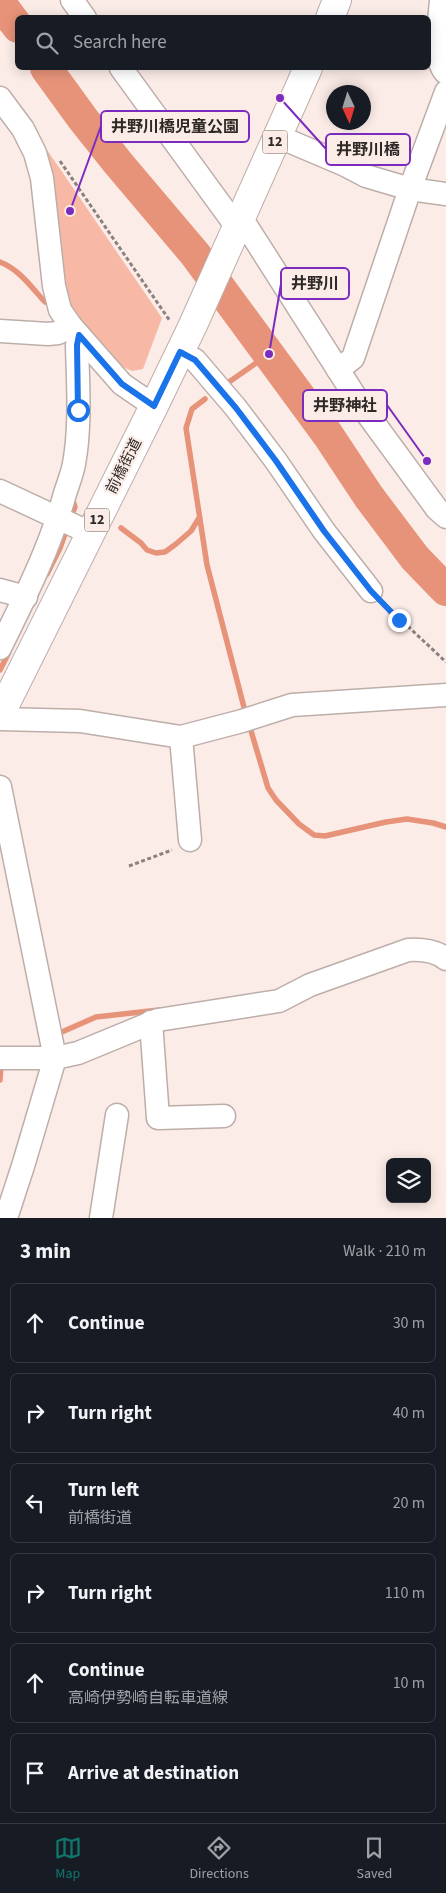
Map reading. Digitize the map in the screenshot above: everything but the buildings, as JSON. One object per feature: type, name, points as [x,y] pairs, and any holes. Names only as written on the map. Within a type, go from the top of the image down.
[{"type":"main road","points":[[331,15],[337,0]]},
{"type":"main road","name":"12","points":[[182,325],[237,225],[307,70]]},
{"type":"main road","name":"前橋街道","points":[[0,715],[180,352],[182,325]]},
{"type":"street","points":[[72,0],[83,15]]},
{"type":"street","points":[[441,0],[438,48],[440,63],[446,73]]},
{"type":"street","points":[[123,70],[237,225],[393,450],[437,509],[446,517]]},
{"type":"street","points":[[338,370],[353,358],[410,188],[445,97]]},
{"type":"street","points":[[0,98],[23,129],[35,153],[42,178],[54,286],[60,310],[75,331],[122,384],[154,406]]},
{"type":"street","points":[[277,136],[343,164],[366,176],[410,188],[446,194]]},
{"type":"street","points":[[0,331],[48,334],[75,331]]},
{"type":"street","points":[[0,648],[26,596],[58,517],[74,465],[77,436],[77,345],[75,331]]},
{"type":"street","points":[[180,352],[195,360],[236,408],[276,461],[324,531],[371,591]]},
{"type":"street","points":[[0,491],[90,533]]},
{"type":"street","points":[[0,590],[26,596]]},
{"type":"street","points":[[0,719],[80,721],[181,737],[292,705],[446,695]]},
{"type":"street","points":[[181,737],[190,840]]},
{"type":"street","points":[[0,787],[56,1058],[6,1218]]},
{"type":"street","points":[[0,1058],[56,1058],[78,1053],[158,1020],[279,1001],[310,985],[408,950],[432,951],[446,959]]},
{"type":"street","points":[[151,1022],[158,1118],[224,1116]]},
{"type":"street","points":[[101,1218],[117,1115]]},
{"type":"path","points":[[58,159],[168,316],[182,325]]},
{"type":"path","points":[[371,591],[399,620],[446,662]]},
{"type":"path","points":[[129,866],[183,846],[190,840]]},
{"type":"shaded area","points":[[45,147],[162,318],[143,369],[132,371],[116,364],[80,325],[64,298],[42,151]]},
{"type":"waterway","points":[[0,3],[15,23]]},
{"type":"waterway","points":[[47,70],[118,163],[195,254],[328,435],[369,497],[415,558],[446,590]]},
{"type":"waterway","points":[[0,262],[19,274],[45,302]]},
{"type":"waterway","points":[[229,382],[269,354]]},
{"type":"waterway","points":[[205,399],[192,409],[186,428],[207,565],[246,715]]},
{"type":"waterway","points":[[70,519],[75,507],[72,497]]},
{"type":"waterway","points":[[121,528],[147,550],[156,553],[165,552],[191,531],[199,518]]},
{"type":"waterway","points":[[47,574],[60,548],[67,528]]},
{"type":"waterway","points":[[0,670],[9,652]]},
{"type":"waterway","points":[[249,724],[268,788],[276,800],[299,824],[314,835],[325,836],[407,819],[446,827]]},
{"type":"waterway","points":[[55,1035],[96,1017],[159,1010]]},
{"type":"waterway","points":[[0,1080],[1,1065],[3,1064]]},
{"type":"place","name":"井野川橋","points":[[280,98]]},
{"type":"place","name":"井野川橋児童公園","points":[[70,211]]},
{"type":"place","name":"井野川","points":[[269,354]]},
{"type":"place","name":"井野神社","points":[[427,461]]},
{"type":"route","points":[[78,410],[77,345],[79,335],[122,384],[154,406],[180,352],[195,360],[236,408],[276,461],[324,531],[371,591],[399,620]]}]
